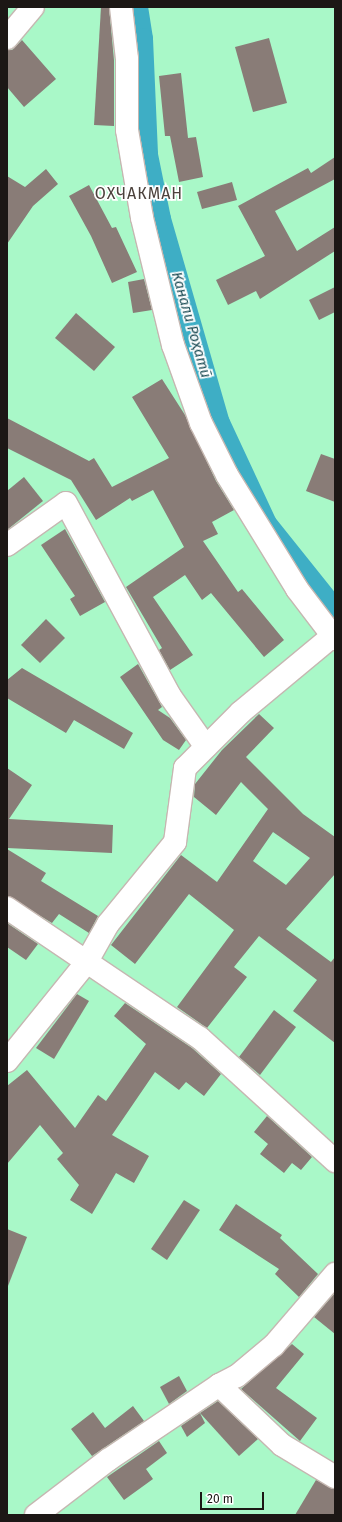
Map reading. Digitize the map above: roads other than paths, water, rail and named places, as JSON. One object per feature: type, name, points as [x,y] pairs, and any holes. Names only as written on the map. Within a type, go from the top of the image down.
[{"type":"street","points":[[7,38],[33,7]]},
{"type":"street","points":[[7,1061],[86,963],[108,924],[175,842],[185,768],[241,712],[334,636],[297,589],[227,475],[201,423],[173,345],[142,218],[128,130],[127,59],[121,7]]},
{"type":"street","points":[[7,545],[66,503],[170,696],[206,747]]},
{"type":"street","points":[[7,908],[86,963],[200,1038],[335,1161]]},
{"type":"street","points":[[36,1515],[108,1460],[219,1385],[236,1376],[274,1345],[335,1274]]},
{"type":"street","points":[[219,1385],[282,1445],[335,1477]]},
{"type":"waterway","name":"Канали Роҳатӣ","points":[[137,7],[142,39],[147,155],[160,219],[219,423],[266,524],[335,610]]},
{"type":"district","name":"ОХЧАКМАН","points":[[139,194]]}]
